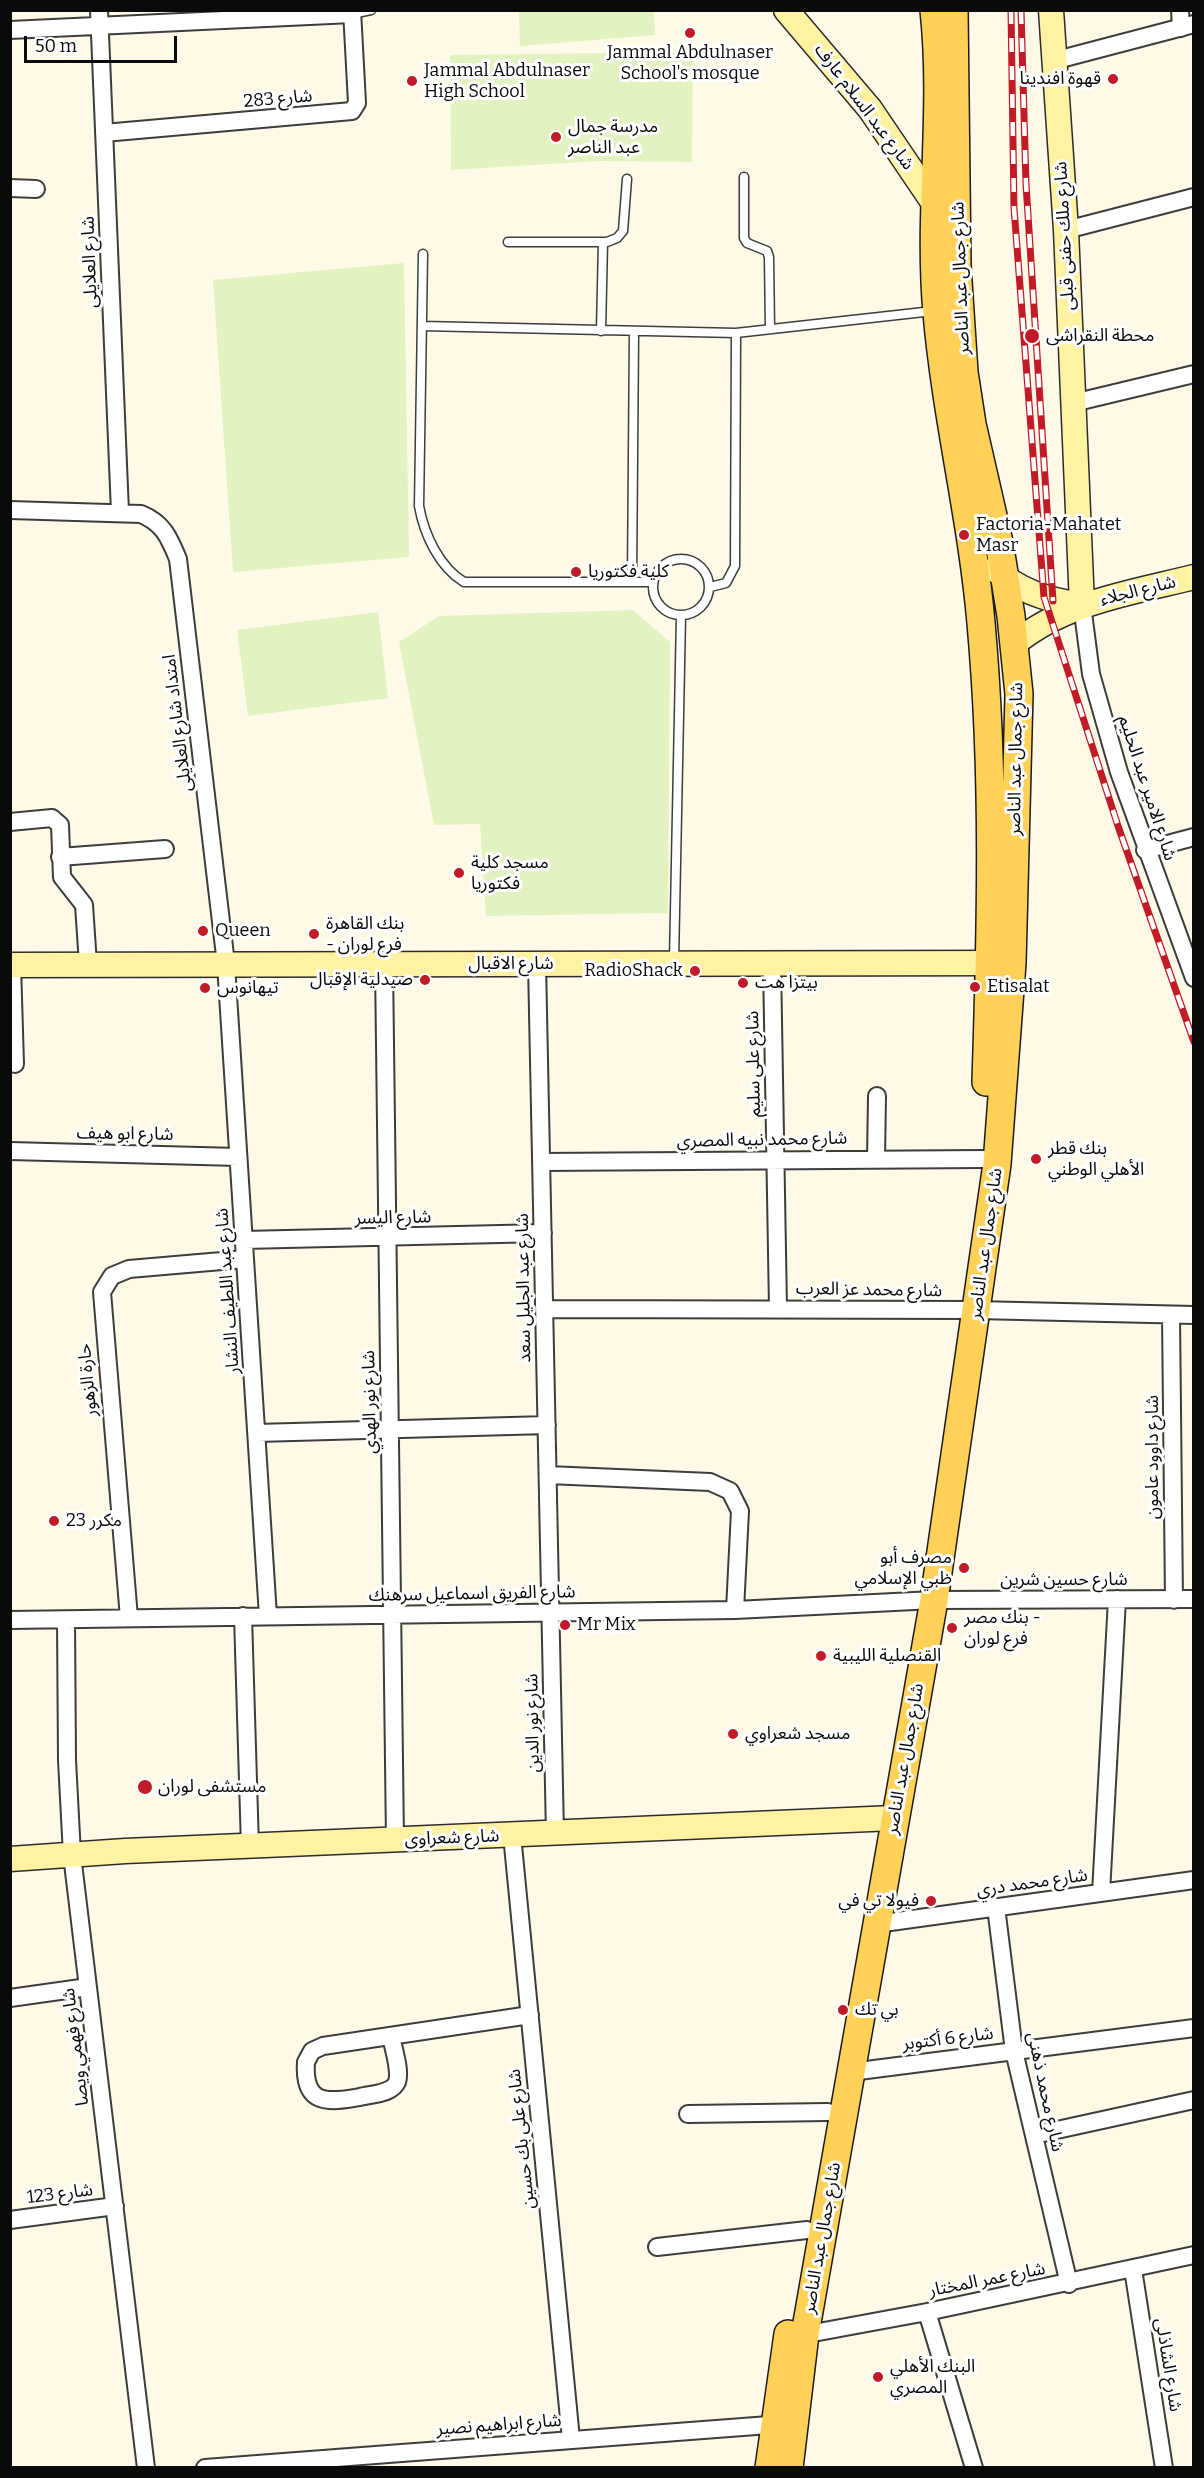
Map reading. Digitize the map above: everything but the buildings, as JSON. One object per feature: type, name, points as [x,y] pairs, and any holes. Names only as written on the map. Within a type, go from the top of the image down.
[{"type":"main road","name":"شارع جمال عبد الناصر","points":[[769,2468],[784,2424],[807,2230],[828,2112],[887,1819],[997,1164],[1001,963],[993,850],[990,737],[973,548],[942,369],[937,310],[934,10]]},
{"type":"main road","name":"شارع جمال عبد الناصر","points":[[954,10],[960,319],[972,424],[1005,579],[1018,694],[1001,963],[971,1310]]},
{"type":"main road","points":[[983,651],[1014,644]]},
{"type":"main road","name":"شارع جمال عبد الناصر","points":[[796,2336],[851,2072],[876,1924],[887,1819]]},
{"type":"main road","name":"شارع جمال عبد الناصر","points":[[784,2424],[789,2468]]},
{"type":"street","name":"شارع عبد السلام عارف","points":[[786,10],[870,109],[937,208]]},
{"type":"street","name":"شارع ملك حفنى قبلى","points":[[1051,10],[1066,230],[1082,605]]},
{"type":"street","points":[[1053,61],[1187,26],[1180,10]]},
{"type":"street","points":[[10,30],[99,18],[352,12]]},
{"type":"street","name":"شارع 283","points":[[104,133],[352,111],[357,103],[352,12]]},
{"type":"street","name":"شارع العلايلى","points":[[99,18],[120,512]]},
{"type":"street","points":[[10,188],[36,189]]},
{"type":"street","points":[[1066,230],[1194,197]]},
{"type":"street","points":[[1073,403],[1194,374]]},
{"type":"street","name":"امتداد شارع العلايلى","points":[[10,510],[120,512],[153,519],[168,533],[178,559],[226,964]]},
{"type":"street","name":"شارع الجلاء","points":[[973,548],[1005,579],[1033,594],[1082,605]]},
{"type":"street","name":"شارع الجلاء","points":[[1014,644],[1049,619],[1082,605],[1194,577]]},
{"type":"street","name":"شارع الامير عبد الحليم","points":[[1082,605],[1091,674],[1119,772],[1145,850],[1188,950],[1194,978]]},
{"type":"street","points":[[10,822],[52,818],[60,825],[62,877],[84,906],[88,964]]},
{"type":"street","points":[[1145,850],[1194,837]]},
{"type":"street","points":[[60,857],[165,849]]},
{"type":"street","name":"شارع عبد الجليل سعد","points":[[537,963],[550,1612]]},
{"type":"street","name":"شارع على سليم","points":[[772,963],[778,1309]]},
{"type":"street","name":"شارع الاقبال","points":[[11,965],[1001,963]]},
{"type":"street","name":"شارع عبد اللطيف النشار","points":[[226,964],[268,1616]]},
{"type":"street","name":"شارع نور الهدي","points":[[384,964],[395,1840]]},
{"type":"street","points":[[11,965],[15,1064]]},
{"type":"street","points":[[876,1159],[877,1096]]},
{"type":"street","name":"شارع ابو هيف","points":[[10,1151],[238,1157]]},
{"type":"street","name":"شارع محمد نبيه المصري","points":[[541,1162],[983,1159]]},
{"type":"street","name":"شارع اليسر","points":[[244,1240],[543,1233]]},
{"type":"street","name":"حارة الزهور","points":[[129,1618],[102,1292],[112,1276],[129,1269],[245,1259]]},
{"type":"street","name":"شارع محمد عز العرب","points":[[544,1309],[971,1310],[1194,1316]]},
{"type":"street","name":"شارع داوود عامون","points":[[1171,1315],[1173,1600]]},
{"type":"street","points":[[257,1433],[547,1425]]},
{"type":"street","points":[[548,1475],[710,1482],[730,1491],[740,1511],[735,1610]]},
{"type":"street","points":[[1101,1893],[1117,1599]]},
{"type":"street","name":"شارع حسين شرين","points":[[925,1600],[1194,1599]]},
{"type":"street","name":"شارع الفريق اسماعيل سرهنك","points":[[10,1620],[735,1610],[925,1600]]},
{"type":"street","name":"شارع نور الدين","points":[[550,1612],[555,1834]]},
{"type":"street","points":[[243,1616],[250,1846]]},
{"type":"street","name":"شارع فهمي ويصا","points":[[66,1620],[67,1760],[72,1855],[146,2468]]},
{"type":"street","name":"شارع شعراوى","points":[[10,1859],[250,1846],[887,1819]]},
{"type":"street","name":"شارع على بك حسين","points":[[512,1835],[571,2439]]},
{"type":"street","name":"شارع محمد دري","points":[[876,1924],[1194,1880]]},
{"type":"street","name":"شارع محمد ذهنى","points":[[996,1907],[1014,2050],[1069,2284]]},
{"type":"street","points":[[10,1998],[88,1987]]},
{"type":"street","points":[[391,2036],[398,2078],[393,2087],[384,2092],[332,2102],[318,2098],[308,2087],[306,2068],[312,2051],[323,2046],[530,2015]]},
{"type":"street","name":"شارع 6 أكتوبر","points":[[851,2072],[1194,2028]]},
{"type":"street","points":[[1034,2135],[1194,2100]]},
{"type":"street","points":[[688,2114],[828,2112]]},
{"type":"street","name":"شارع 123","points":[[10,2220],[114,2206]]},
{"type":"street","points":[[657,2247],[807,2230]]},
{"type":"street","name":"شارع عمر المختار","points":[[796,2336],[1069,2284],[1194,2255]]},
{"type":"street","name":"شارع الشاذلى","points":[[1133,2269],[1164,2468]]},
{"type":"street","points":[[927,2312],[974,2468]]},
{"type":"street","name":"شارع ابراهيم نصير","points":[[205,2468],[784,2424]]},
{"type":"lane","points":[[352,12],[371,10]]},
{"type":"lane","points":[[744,177],[744,238],[747,243],[767,251],[769,257],[770,329]]},
{"type":"lane","points":[[508,242],[603,242],[617,238],[623,231],[627,179]]},
{"type":"lane","points":[[601,331],[603,242]]},
{"type":"lane","points":[[423,254],[419,506],[426,531],[450,574],[464,582],[653,582]]},
{"type":"lane","points":[[422,326],[735,333],[937,310]]},
{"type":"lane","points":[[632,582],[634,331]]},
{"type":"lane","points":[[710,587],[726,583],[735,566],[735,333]]},
{"type":"lane","points":[[684,559],[697,564],[706,574],[710,587],[706,602],[696,612],[681,616],[665,611],[655,599],[653,582],[659,570],[670,561],[684,559]]},
{"type":"lane","points":[[674,963],[681,616]]},
{"type":"green space","points":[[519,11],[654,11],[655,35],[520,46]]},
{"type":"green space","points":[[693,52],[692,162],[598,161],[451,170],[450,55]]},
{"type":"green space","points":[[404,263],[409,557],[233,572],[213,280]]},
{"type":"green space","points":[[633,610],[670,642],[668,913],[486,916],[480,824],[434,825],[399,642],[439,616]]},
{"type":"green space","points":[[378,612],[388,698],[248,716],[237,630]]},
{"type":"railway","points":[[1011,10],[1014,208],[1044,597],[1118,826],[1194,1042]]},
{"type":"railway","points":[[1021,10],[1026,184],[1053,601]]},
{"type":"place","name":"Jammal Abdulnaser School's mosque","points":[[690,33]]},
{"type":"place","name":"قهوة افندينا","points":[[1113,79]]},
{"type":"place","name":"Jammal Abdulnaser High School","points":[[412,81]]},
{"type":"place","name":"مدرسة جمال عبد الناصر","points":[[556,137]]},
{"type":"place","name":"محطة النقراشى","points":[[1032,336]]},
{"type":"place","name":"Factoria-Mahatet Masr","points":[[964,535]]},
{"type":"place","name":"كلية فكتوريا","points":[[576,572]]},
{"type":"place","name":"مسجد كلية فكتوريا","points":[[459,873]]},
{"type":"place","name":"Queen","points":[[203,931]]},
{"type":"place","name":"بنك القاهرة - فرع لوران","points":[[314,934]]},
{"type":"place","name":"RadioShack","points":[[695,971]]},
{"type":"place","name":"صيدلية الإقبال","points":[[425,980]]},
{"type":"place","name":"بيتزا هت","points":[[743,983]]},
{"type":"place","name":"Etisalat","points":[[975,987]]},
{"type":"place","name":"تيهانوس","points":[[205,988]]},
{"type":"place","name":"بنك قطر الأهلي الوطني","points":[[1036,1159]]},
{"type":"place","name":"23 مكرر","points":[[54,1521]]},
{"type":"place","name":"مصرف أبو ظبي الإسلامي","points":[[964,1568]]},
{"type":"place","name":"Mr Mix","points":[[565,1625]]},
{"type":"place","name":"بنك مصر - فرع لوران","points":[[952,1628]]},
{"type":"place","name":"القنصلية الليبية","points":[[821,1656]]},
{"type":"place","name":"مسجد شعراوي","points":[[733,1734]]},
{"type":"place","name":"مستشفى لوران","points":[[145,1787]]},
{"type":"place","name":"فيولا تي في","points":[[931,1901]]},
{"type":"place","name":"بي تك","points":[[843,2010]]},
{"type":"place","name":"البنك الأهلي المصري","points":[[878,2377]]}]
